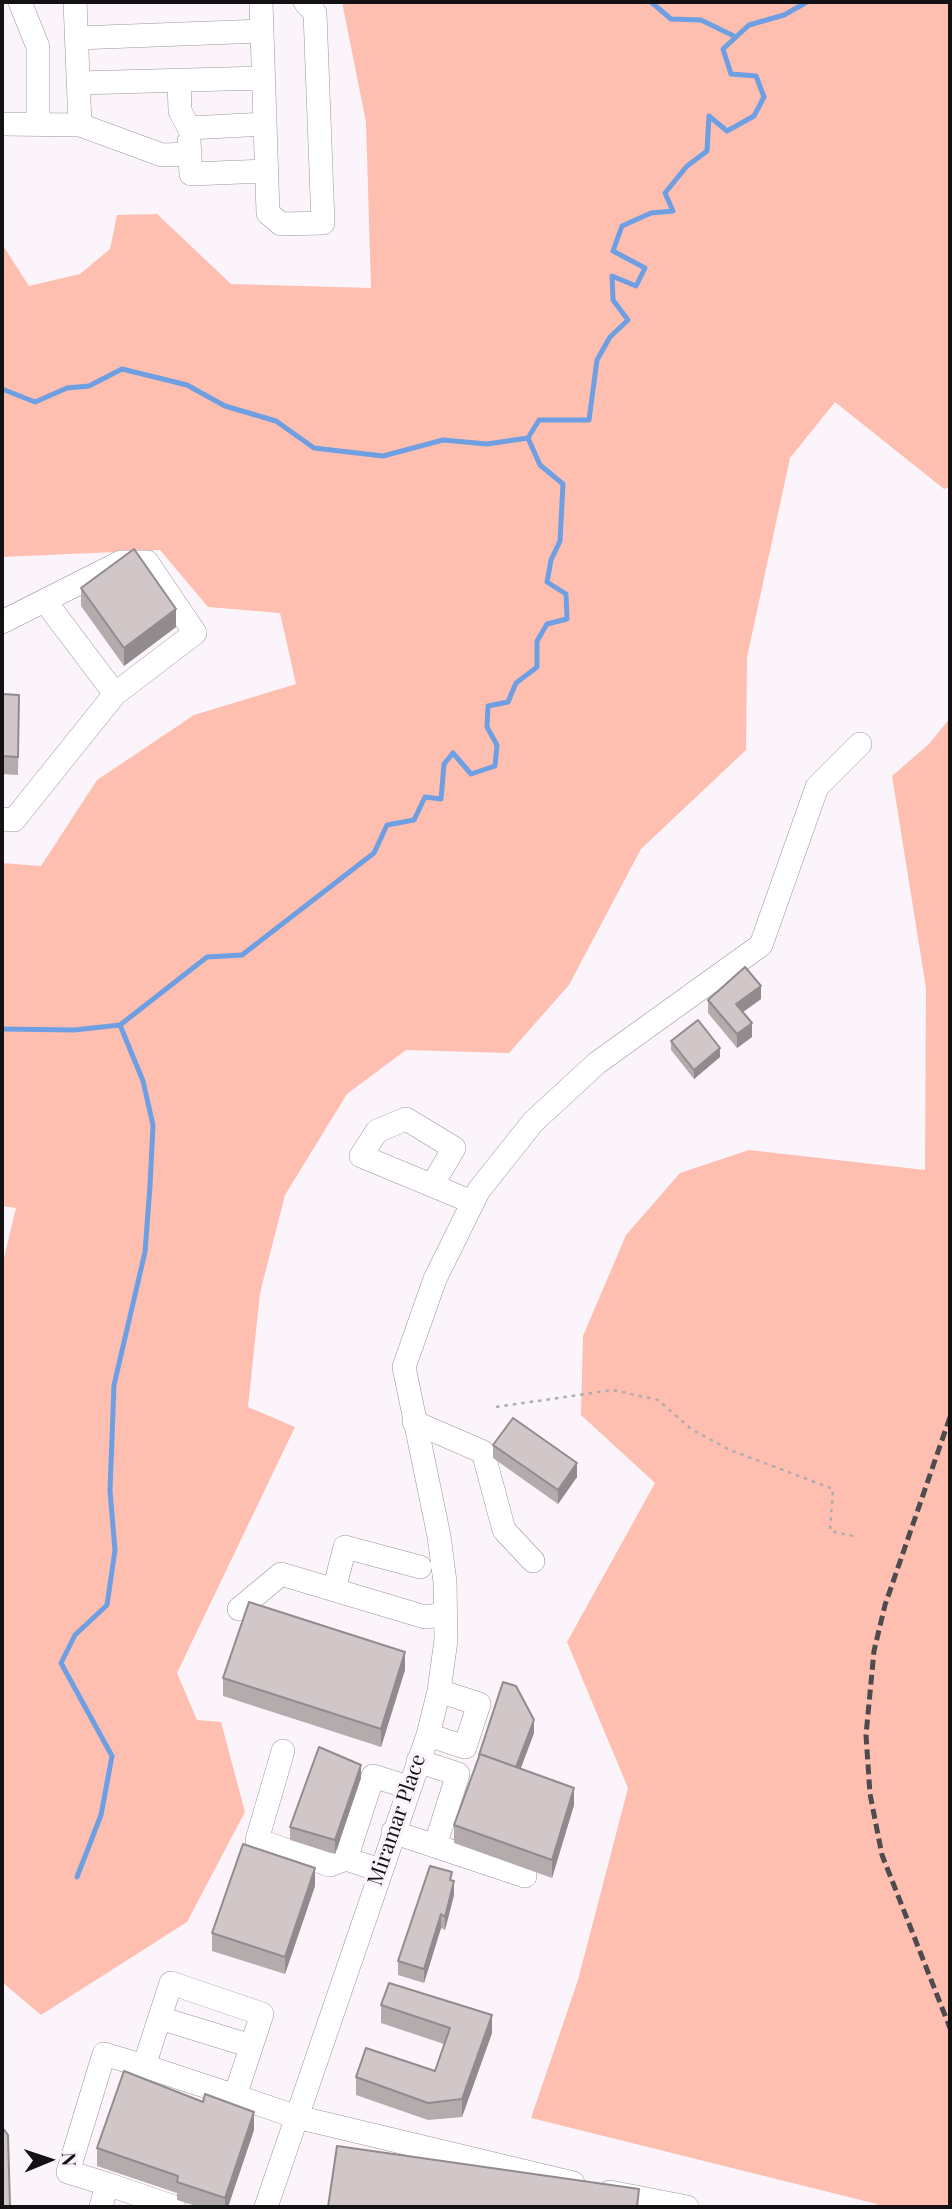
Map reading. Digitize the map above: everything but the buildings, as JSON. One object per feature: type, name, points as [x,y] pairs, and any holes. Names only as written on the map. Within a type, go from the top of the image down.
[{"type":"street","points":[[20,2],[38,47],[38,124]]},
{"type":"street","points":[[75,2],[80,125]]},
{"type":"street","points":[[275,2],[261,2],[263,78],[268,213],[281,224],[323,223],[315,12],[305,2]]},
{"type":"street","points":[[77,37],[262,31]]},
{"type":"street","points":[[78,83],[263,78]]},
{"type":"street","points":[[178,80],[180,111],[189,128],[191,174],[267,171]]},
{"type":"street","points":[[2,124],[80,125],[122,143],[162,155],[190,154]]},
{"type":"street","points":[[189,128],[265,124]]},
{"type":"street","points":[[2,622],[121,562],[147,562],[195,634],[116,694],[14,820],[2,819]]},
{"type":"street","points":[[46,601],[116,694]]},
{"type":"street","name":"Miramar Place","points":[[266,2207],[428,1735],[439,1691],[446,1640],[446,1614],[439,1536],[404,1367],[435,1279],[472,1202],[533,1122],[597,1063],[761,944],[817,787],[860,744]]},
{"type":"street","points":[[433,1184],[472,1202]]},
{"type":"street","points":[[414,1422],[482,1452],[505,1530],[533,1561]]},
{"type":"street","points":[[334,1590],[345,1546],[420,1567]]},
{"type":"street","points":[[239,1609],[281,1574],[425,1617],[446,1614]]},
{"type":"street","points":[[428,1735],[466,1747],[479,1704],[439,1691]]},
{"type":"street","points":[[283,1751],[257,1840],[330,1864],[346,1859],[380,1870]]},
{"type":"street","points":[[418,1761],[458,1774],[435,1846]]},
{"type":"street","points":[[346,1859],[373,1776],[408,1787]]},
{"type":"street","points":[[393,1832],[525,1876]]},
{"type":"street","points":[[144,2066],[171,1983],[262,2014],[235,2096]]},
{"type":"street","points":[[160,2018],[251,2046]]},
{"type":"street","points":[[174,2207],[68,2172],[104,2054],[297,2117],[635,2198],[687,2207]]},
{"type":"street","points":[[101,2207],[107,2184]]},
{"type":"path","points":[[496,1407],[613,1390],[658,1400],[691,1429],[730,1450],[833,1489],[830,1531],[857,1537]]},
{"type":"shaded area","points":[[342,2],[950,2],[950,487],[944,489],[835,402],[790,458],[747,657],[746,750],[641,849],[569,985],[509,1053],[406,1050],[347,1094],[285,1195],[260,1293],[248,1407],[295,1427],[177,1673],[197,1720],[221,1722],[245,1812],[187,1922],[41,2015],[2,1982],[2,1266],[16,1208],[2,1206],[2,863],[41,866],[97,780],[194,715],[296,684],[280,613],[208,607],[160,550],[2,557],[2,244],[29,286],[80,274],[110,249],[117,215],[157,214],[231,284],[371,288],[366,122]]},
{"type":"shaded area","points":[[950,718],[950,2207],[878,2207],[877,2204],[531,2118],[578,1980],[628,1788],[567,1642],[655,1483],[581,1415],[583,1336],[626,1235],[680,1173],[749,1150],[925,1170],[926,988],[892,776],[929,744]]},
{"type":"waterway","points":[[651,2],[671,19],[701,20],[736,37]]},
{"type":"waterway","points":[[2,1029],[74,1030],[120,1025],[207,957],[242,955],[374,853],[387,825],[414,820],[425,797],[441,799],[444,764],[453,753],[471,774],[495,766],[497,745],[487,727],[488,706],[508,702],[516,683],[537,667],[537,641],[547,624],[567,619],[566,594],[547,582],[551,560],[560,541],[563,484],[540,465],[528,438],[539,420],[589,420],[597,360],[610,337],[628,320],[613,300],[612,276],[636,286],[645,268],[613,251],[622,226],[651,213],[673,211],[665,193],[687,166],[707,151],[709,116],[727,131],[754,116],[764,97],[756,76],[731,74],[723,49],[749,25],[784,15],[807,2]]},
{"type":"waterway","points":[[2,389],[35,402],[67,388],[89,386],[122,369],[187,385],[225,406],[276,421],[314,448],[383,456],[443,440],[487,444],[528,438]]},
{"type":"waterway","points":[[77,1877],[101,1815],[112,1756],[61,1663],[75,1635],[107,1605],[115,1550],[110,1491],[114,1385],[145,1252],[150,1186],[153,1125],[143,1081],[120,1025]]},
{"type":"railway","points":[[950,1417],[885,1605],[874,1651],[866,1735],[870,1794],[882,1855],[950,2028]]}]
